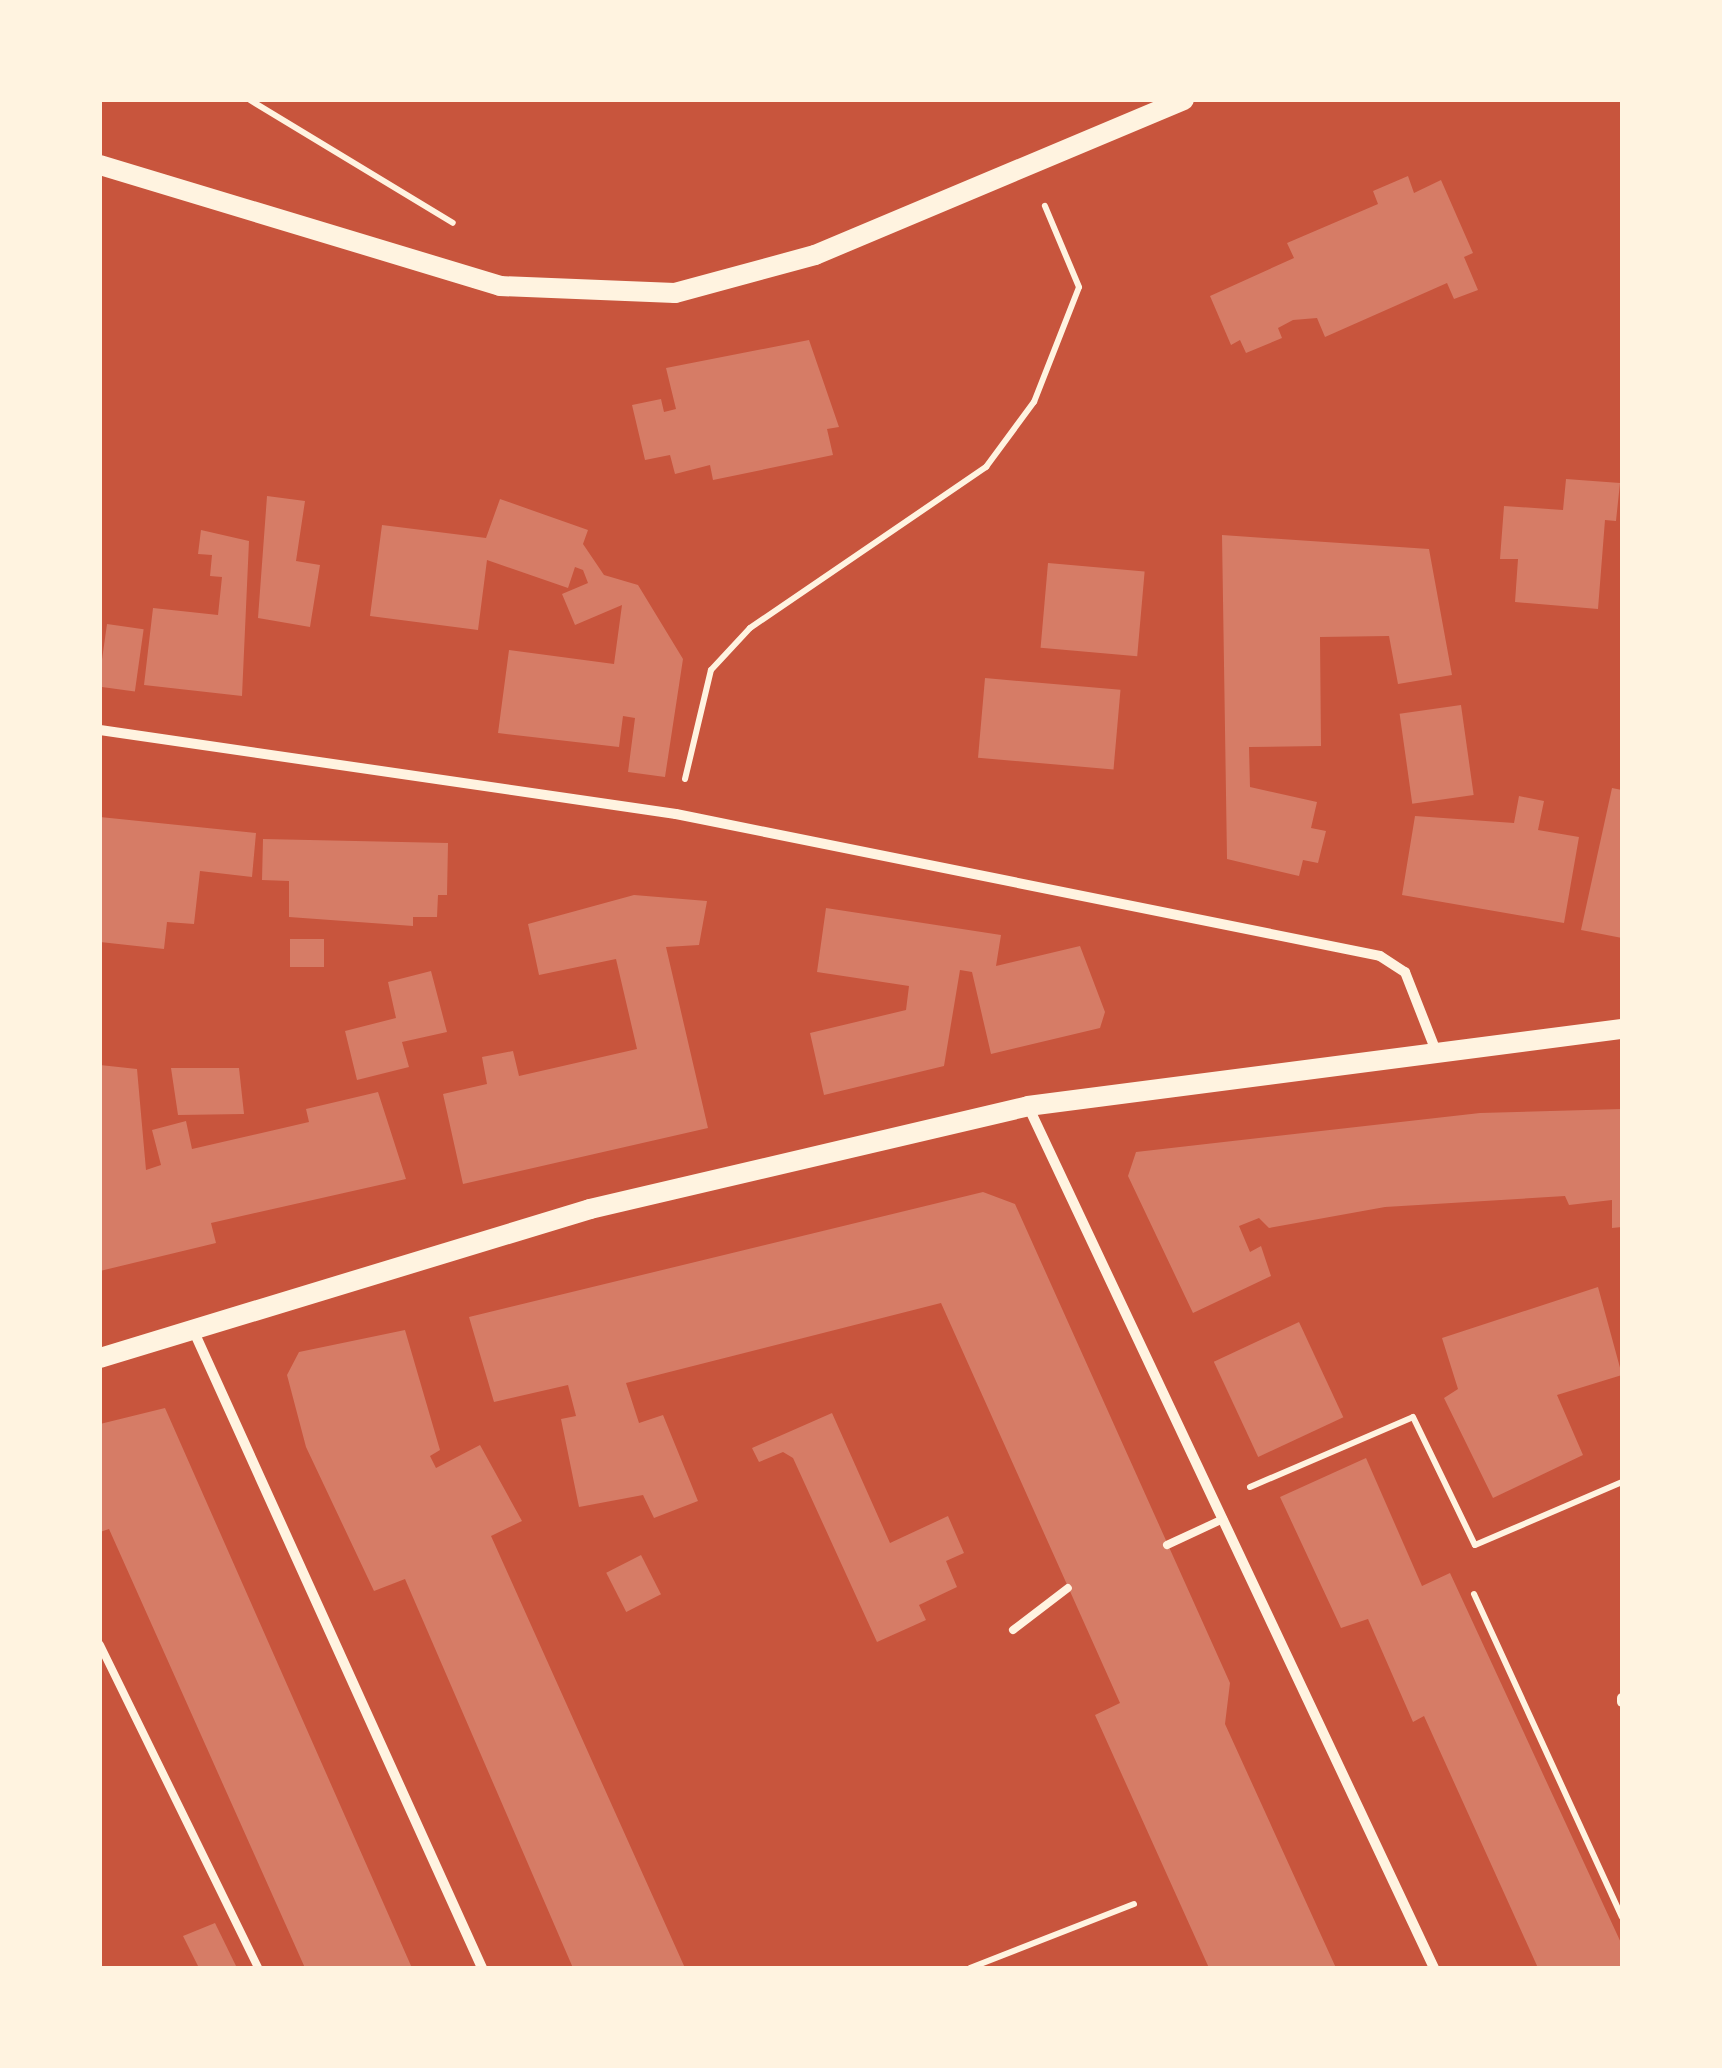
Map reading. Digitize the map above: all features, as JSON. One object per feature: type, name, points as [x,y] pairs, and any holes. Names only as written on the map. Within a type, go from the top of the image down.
[{"type":"main road","points":[[100,164],[453,276],[572,293],[658,293],[754,278],[1184,100]]},
{"type":"main road","points":[[100,1358],[196,1334],[590,1209],[1028,1106],[1434,1046],[1622,1029]]},
{"type":"street","points":[[100,730],[676,814],[1380,956],[1405,972],[1434,1046]]},
{"type":"street","points":[[1028,1106],[1434,1968]]},
{"type":"street","points":[[196,1334],[482,1968]]},
{"type":"lane","points":[[1166,1545],[1223,1519]]},
{"type":"lane","points":[[1013,1630],[1068,1588]]},
{"type":"lane","points":[[100,1645],[258,1968]]},
{"type":"path","points":[[250,100],[459,226]]},
{"type":"path","points":[[676,814],[710,670],[750,628],[986,467],[1034,402],[1079,287],[1028,166]]},
{"type":"path","points":[[1215,1503],[1413,1417],[1475,1545],[1622,1482]]},
{"type":"path","points":[[1474,1594],[1622,1918]]},
{"type":"path","points":[[970,1968],[1134,1904]]},
{"type":"building","points":[[1408,176],[1414,193],[1441,180],[1473,253],[1464,257],[1478,290],[1454,299],[1447,283],[1325,337],[1317,318],[1293,320],[1278,328],[1282,338],[1246,353],[1240,340],[1231,345],[1210,296],[1294,258],[1287,243],[1378,204],[1373,191]]},
{"type":"building","points":[[809,340],[839,427],[827,429],[833,455],[713,480],[710,465],[675,474],[670,455],[645,460],[632,405],[661,399],[664,412],[676,409],[666,368]]},
{"type":"building","points":[[1566,479],[1620,483],[1616,521],[1605,520],[1598,609],[1515,602],[1518,559],[1500,559],[1504,506],[1563,510]]},
{"type":"building","points":[[267,496],[305,501],[296,561],[320,565],[310,627],[258,618]]},
{"type":"building","points":[[500,499],[588,530],[583,544],[604,575],[638,585],[683,659],[665,777],[628,772],[635,718],[623,716],[619,747],[498,733],[509,650],[614,664],[622,605],[575,625],[562,594],[588,583],[583,570],[575,567],[568,588],[487,560],[478,630],[370,616],[382,525],[486,538]]},
{"type":"building","points":[[201,530],[249,541],[242,696],[144,685],[153,608],[218,615],[222,577],[210,576],[212,555],[198,554]]},
{"type":"building","points":[[1222,535],[1429,549],[1452,675],[1398,684],[1389,636],[1320,637],[1321,746],[1249,747],[1250,787],[1317,802],[1311,828],[1326,831],[1318,863],[1303,860],[1299,876],[1227,859]]},
{"type":"building","points":[[1048,563],[1145,571],[1137,656],[1041,648]]},
{"type":"building","points":[[107,624],[144,629],[135,692],[100,687]]},
{"type":"building","points":[[985,678],[1120,690],[1114,770],[978,758]]},
{"type":"building","points":[[1461,705],[1474,795],[1412,804],[1400,714]]},
{"type":"building","points":[[1612,788],[1622,790],[1622,938],[1581,930]]},
{"type":"building","points":[[1519,796],[1544,801],[1538,830],[1579,837],[1564,923],[1402,895],[1415,816],[1514,823]]},
{"type":"building","points":[[100,817],[256,833],[252,877],[200,871],[194,924],[167,922],[164,949],[100,942]]},
{"type":"building","points":[[263,839],[448,843],[447,895],[438,895],[437,917],[413,917],[413,926],[289,917],[289,881],[262,880]]},
{"type":"building","points":[[634,895],[707,901],[699,945],[666,947],[708,1128],[463,1184],[443,1094],[487,1084],[482,1057],[513,1051],[519,1076],[637,1049],[616,959],[539,975],[528,924]]},
{"type":"building","points":[[826,908],[1001,935],[996,966],[1080,946],[1105,1012],[1100,1028],[991,1054],[972,972],[960,970],[944,1066],[824,1095],[810,1033],[906,1010],[909,986],[817,972]]},
{"type":"building","points":[[290,939],[324,939],[324,967],[290,967]]},
{"type":"building","points":[[431,971],[447,1032],[402,1042],[409,1067],[357,1080],[345,1031],[396,1018],[388,982]]},
{"type":"building","points":[[100,1065],[137,1069],[146,1170],[161,1165],[152,1130],[186,1121],[192,1149],[309,1122],[306,1109],[378,1092],[406,1179],[211,1223],[216,1243],[100,1271]]},
{"type":"building","points":[[171,1068],[239,1068],[244,1114],[178,1115]]},
{"type":"building","points":[[1622,1109],[1622,1227],[1612,1228],[1612,1200],[1569,1205],[1565,1196],[1385,1207],[1269,1228],[1259,1218],[1239,1226],[1250,1252],[1261,1246],[1271,1276],[1193,1313],[1128,1176],[1136,1152],[1480,1113]]},
{"type":"building","points":[[983,1192],[1015,1204],[1230,1683],[1225,1724],[1336,1968],[1209,1968],[1095,1715],[1120,1703],[941,1303],[626,1383],[639,1423],[663,1415],[698,1501],[654,1518],[643,1495],[579,1507],[561,1419],[576,1416],[568,1385],[494,1402],[469,1317]]},
{"type":"building","points":[[1598,1287],[1622,1375],[1557,1395],[1583,1455],[1493,1498],[1444,1398],[1458,1389],[1442,1338]]},
{"type":"building","points":[[1299,1322],[1343,1417],[1258,1457],[1214,1362]]},
{"type":"building","points":[[405,1330],[440,1450],[430,1456],[436,1468],[480,1445],[522,1521],[491,1536],[685,1968],[573,1968],[405,1579],[374,1591],[306,1447],[287,1375],[299,1352]]},
{"type":"building","points":[[165,1408],[412,1968],[305,1968],[109,1529],[100,1532],[100,1424]]},
{"type":"building","points":[[832,1413],[890,1543],[948,1516],[964,1553],[946,1561],[957,1587],[919,1605],[926,1620],[877,1642],[793,1458],[783,1452],[759,1462],[752,1448]]},
{"type":"building","points":[[1366,1458],[1422,1586],[1450,1573],[1622,1945],[1622,1968],[1538,1968],[1424,1716],[1413,1722],[1368,1619],[1341,1628],[1280,1497]]},
{"type":"building","points":[[641,1555],[661,1594],[626,1612],[606,1573]]},
{"type":"building","points":[[215,1923],[237,1968],[199,1968],[183,1936]]}]
